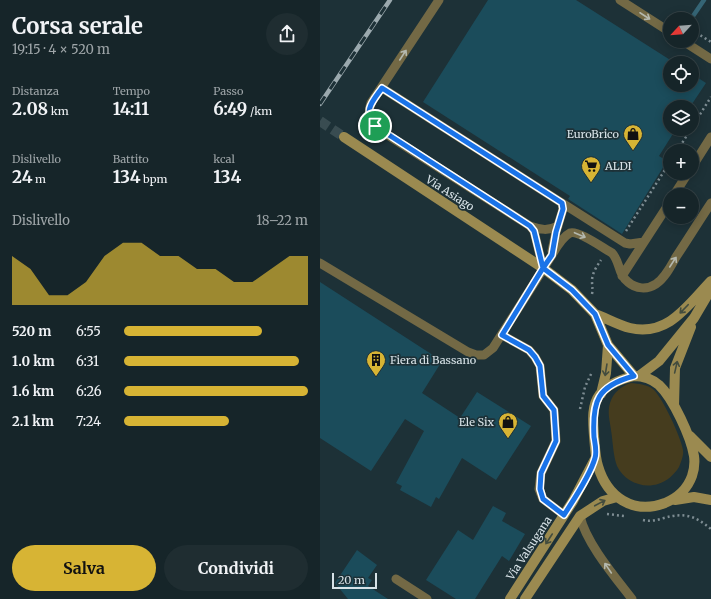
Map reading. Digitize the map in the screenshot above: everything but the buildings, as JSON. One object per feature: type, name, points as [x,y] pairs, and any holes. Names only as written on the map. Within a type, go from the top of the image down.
[{"type":"main road","name":"Via Asiago","points":[[344,137],[543,268],[572,290],[595,314]]},
{"type":"main road","points":[[595,314],[631,328],[657,328],[674,319],[711,281]]},
{"type":"main road","points":[[600,394],[606,388],[617,382],[637,376],[659,361],[694,318],[711,289]]},
{"type":"main road","points":[[595,314],[608,345],[637,376],[650,379],[659,385],[674,406],[686,431],[694,456],[694,467],[686,488],[681,494],[670,501]]},
{"type":"main road","points":[[674,406],[675,368],[694,318]]},
{"type":"main road","points":[[608,345],[606,373],[594,409],[593,420],[596,457],[602,477],[608,487],[625,503],[636,507],[658,506],[685,497],[711,500]]},
{"type":"main road","points":[[686,431],[711,457]]},
{"type":"main road","name":"Via Valsugana","points":[[510,599],[564,515],[596,457]]},
{"type":"main road","points":[[525,599],[580,516],[603,501],[617,497]]},
{"type":"lane","points":[[439,0],[371,103],[368,111],[372,122],[375,126],[530,226],[540,230],[546,230],[558,226]]},
{"type":"lane","points":[[620,0],[663,28]]},
{"type":"lane","points":[[694,48],[711,59]]},
{"type":"lane","points":[[382,88],[625,243],[630,244],[644,242]]},
{"type":"lane","points":[[699,156],[711,137]]},
{"type":"lane","points":[[552,255],[563,209],[562,203]]},
{"type":"lane","points":[[320,263],[468,352],[484,356],[502,335],[543,268],[566,236],[570,233],[578,233],[612,253],[622,276],[635,287],[642,289],[657,284],[711,203]]},
{"type":"lane","points":[[622,276],[663,213]]},
{"type":"lane","points":[[530,226],[534,231],[543,268]]},
{"type":"lane","points":[[502,335],[529,350],[540,366],[543,396],[554,410],[556,441],[541,473],[540,489],[543,499],[564,515]]},
{"type":"lane","points":[[580,516],[582,526],[597,552],[632,599]]},
{"type":"lane","points":[[396,579],[427,599]]},
{"type":"path","points":[[699,34],[711,42]]},
{"type":"path","points":[[699,116],[711,97]]},
{"type":"path","points":[[625,234],[663,173]]},
{"type":"path","points":[[593,288],[592,275],[604,256]]},
{"type":"shaded area","points":[[631,383],[646,385],[654,390],[667,410],[682,444],[683,454],[679,467],[675,473],[658,484],[646,485],[629,480],[617,466],[609,417],[609,406],[615,393]]},
{"type":"waterway","points":[[696,12],[704,0]]},
{"type":"tunnel","points":[[320,121],[344,137]]},
{"type":"railway","points":[[320,104],[390,0]]},
{"type":"place","name":"EuroBrico","points":[[633,151]]},
{"type":"place","name":"ALDI","points":[[591,183]]},
{"type":"place","name":"Fiera di Bassano","points":[[376,377]]},
{"type":"place","name":"Ele Six","points":[[508,439]]},
{"type":"route","points":[[375,126],[369,116],[368,111],[371,103],[382,88],[562,203],[563,209],[556,232],[552,255],[543,268],[585,302],[595,314],[608,345],[634,376],[617,382],[606,388],[600,394],[594,409],[593,420],[596,457],[590,471],[564,515],[543,499],[540,489],[541,473],[556,441],[554,410],[543,396],[540,366],[529,350],[502,335],[543,268],[534,231],[530,226],[375,126]]}]
